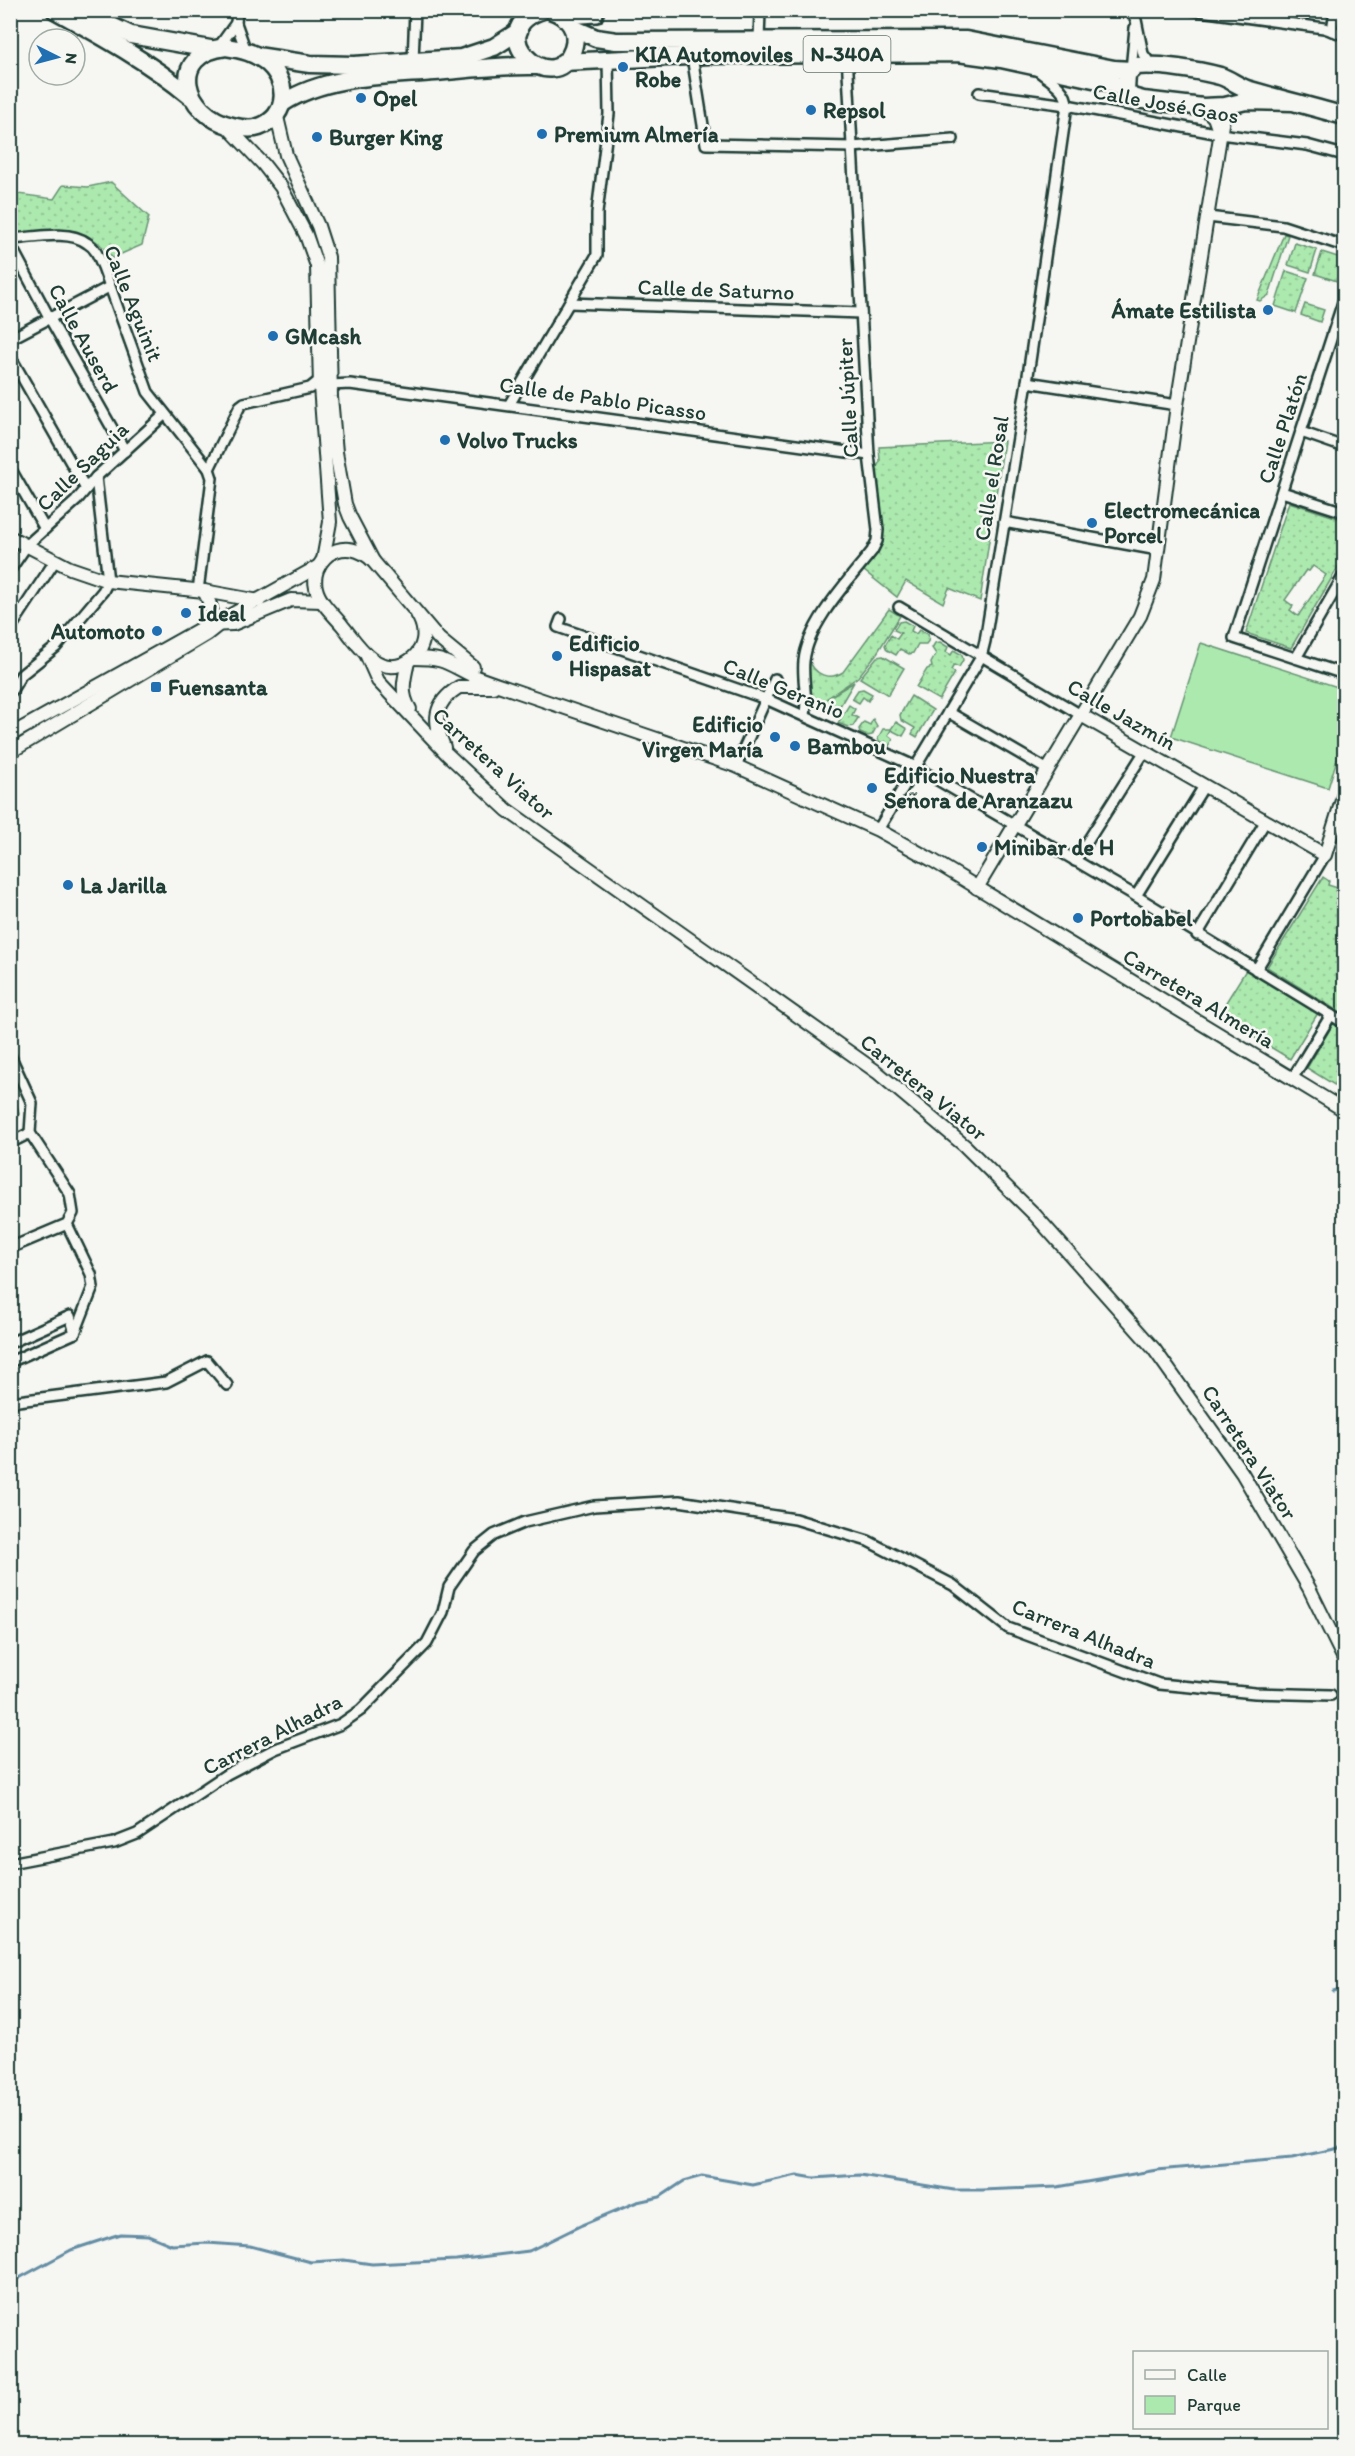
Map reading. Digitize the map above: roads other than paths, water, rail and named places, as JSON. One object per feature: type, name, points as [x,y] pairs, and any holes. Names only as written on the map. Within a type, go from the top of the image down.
[{"type":"highway","name":"N-340A","points":[[55,10],[148,65],[190,96],[200,109],[225,124],[241,128],[257,128],[300,92],[332,83],[508,65],[548,68],[563,62],[608,59],[759,41],[966,40],[1113,69],[1131,70],[1136,66],[1152,66],[1224,77],[1229,82],[1344,116]]},
{"type":"highway","points":[[77,10],[131,34],[214,49]]},
{"type":"highway","points":[[537,66],[524,57],[518,42],[519,31],[524,21],[533,13],[543,10]]},
{"type":"highway","name":"N-340A","points":[[550,10],[596,38],[616,41],[689,49],[847,54],[958,53],[980,55],[1112,83],[1126,90],[1132,97],[1143,100],[1203,107],[1225,106],[1246,101],[1293,102]]},
{"type":"highway","points":[[563,62],[571,53],[575,43],[570,23]]},
{"type":"highway","points":[[190,96],[188,73],[196,58],[214,49],[226,47],[251,54],[310,64],[354,65],[461,58],[494,47],[519,31]]},
{"type":"highway","points":[[251,54],[265,60],[278,73],[283,88],[280,110]]},
{"type":"highway","points":[[1126,90],[1125,80],[1131,70]]},
{"type":"highway","points":[[1225,106],[1231,98],[1232,88],[1229,82]]},
{"type":"main road","points":[[977,888],[1140,616],[1154,580],[1177,405],[1225,106]]},
{"type":"main road","points":[[1203,107],[1214,117],[1220,134]]},
{"type":"main road","points":[[280,110],[286,155],[318,226],[328,257],[326,382],[330,522],[316,588],[322,601],[366,654],[376,663],[383,665],[398,666],[410,660],[420,648],[424,634],[417,614]]},
{"type":"main road","points":[[225,124],[271,173],[293,207],[317,266],[326,382],[345,504],[373,561]]},
{"type":"main road","points":[[10,537],[56,561],[108,581],[201,591],[259,601]]},
{"type":"main road","points":[[10,735],[64,713],[207,634],[214,624],[259,601],[321,563],[334,551],[348,549],[362,552],[373,561],[439,639],[460,658],[507,688]]},
{"type":"main road","points":[[201,591],[211,604],[214,624]]},
{"type":"main road","points":[[214,624],[233,624],[291,600],[322,601]]},
{"type":"main road","name":"Carretera Viator","points":[[366,654],[378,681],[447,754],[507,810],[877,1072],[965,1146],[1035,1215],[1154,1349],[1242,1473],[1273,1522],[1344,1659]]},
{"type":"main road","points":[[410,660],[438,659],[451,662],[472,675],[507,688]]},
{"type":"main road","points":[[410,660],[403,686],[404,700],[424,730]]},
{"type":"main road","points":[[447,754],[436,729],[437,713],[441,702],[459,687],[471,685],[507,688]]},
{"type":"main road","name":"Carretera Almería","points":[[507,688],[736,766],[878,830],[1344,1110]]},
{"type":"main road","points":[[10,752],[64,713]]},
{"type":"main road","name":"Calle Jazmín","points":[[1081,715],[1325,855]]},
{"type":"main road","points":[[1325,855],[1344,794]]},
{"type":"street","points":[[237,10],[236,23],[251,54]]},
{"type":"street","points":[[413,61],[415,10]]},
{"type":"street","points":[[570,23],[597,17],[598,10]]},
{"type":"street","points":[[759,41],[760,10]]},
{"type":"street","points":[[1131,10],[1136,20],[1143,54],[1152,66]]},
{"type":"street","points":[[1193,10],[1332,31],[1344,35]]},
{"type":"street","points":[[1332,31],[1335,10]]},
{"type":"street","points":[[1131,70],[1136,20]]},
{"type":"street","points":[[214,49],[236,23]]},
{"type":"street","points":[[689,49],[706,144],[852,147],[953,139]]},
{"type":"street","name":"Calle Júpiter","points":[[805,716],[807,706],[804,660],[808,646],[824,611],[872,551],[877,541],[878,530],[869,455],[847,54]]},
{"type":"street","points":[[509,405],[597,255],[597,213],[609,114],[608,59]]},
{"type":"street","points":[[1033,66],[1062,90],[1067,97],[1067,105]]},
{"type":"street","name":"Calle José Gaos","points":[[979,93],[1067,105],[1220,134],[1307,145],[1344,155]]},
{"type":"street","name":"Calle el Rosal","points":[[878,830],[981,657],[1027,382],[1067,105]]},
{"type":"street","points":[[1208,217],[1283,226],[1344,246]]},
{"type":"street","name":"Calle Aguinit","points":[[10,242],[70,236],[89,243],[95,251],[148,392],[209,469]]},
{"type":"street","name":"Calle Auserd","points":[[10,242],[49,317],[125,451]]},
{"type":"street","points":[[10,339],[109,287]]},
{"type":"street","name":"Calle Platón","points":[[1296,658],[1234,638],[1344,299]]},
{"type":"street","name":"Calle de Saturno","points":[[569,303],[861,313]]},
{"type":"street","points":[[10,356],[86,489]]},
{"type":"street","points":[[201,591],[212,478],[209,469],[244,403],[310,388],[326,382]]},
{"type":"street","name":"Calle de Pablo Picasso","points":[[326,382],[869,455]]},
{"type":"street","points":[[1027,382],[1177,405]]},
{"type":"street","name":"Calle Saguia","points":[[10,570],[27,545],[76,501],[96,477],[164,415]]},
{"type":"street","points":[[1301,432],[1344,447]]},
{"type":"street","points":[[10,468],[45,529]]},
{"type":"street","points":[[10,693],[21,675],[56,646],[103,591],[108,581],[96,477]]},
{"type":"street","points":[[1282,492],[1344,512]]},
{"type":"street","points":[[1004,522],[1158,550]]},
{"type":"street","points":[[10,629],[56,561]]},
{"type":"street","points":[[1344,574],[1296,658],[1344,674]]},
{"type":"street","name":"Calle Jazmín","points":[[899,607],[1081,715]]},
{"type":"street","name":"Calle Geranio","points":[[561,619],[558,627],[766,699],[915,767],[1136,896],[1344,1023]]},
{"type":"street","points":[[736,766],[775,679]]},
{"type":"street","points":[[948,712],[1048,770]]},
{"type":"street","points":[[1075,861],[1145,751]]},
{"type":"street","points":[[1136,896],[1204,786]]},
{"type":"street","points":[[1197,935],[1265,822]]},
{"type":"street","points":[[1256,970],[1325,855]]},
{"type":"street","points":[[1292,1079],[1331,1015]]},
{"type":"street","points":[[10,1055],[32,1103],[30,1133],[70,1194],[73,1213],[67,1224],[10,1248]]},
{"type":"street","points":[[10,1143],[30,1133]]},
{"type":"street","points":[[10,1362],[75,1334],[93,1287],[91,1274],[67,1224]]},
{"type":"street","points":[[10,1342],[70,1316],[75,1334]]},
{"type":"street","points":[[10,1402],[166,1382],[207,1361],[227,1385]]},
{"type":"street","name":"Carrera Alhadra","points":[[10,1863],[114,1843],[137,1834],[227,1774],[275,1749],[341,1724],[361,1710],[427,1643],[443,1612],[449,1587],[474,1551],[494,1535],[525,1522],[594,1506],[679,1501],[795,1519],[868,1541],[953,1586],[1008,1628],[1159,1684],[1255,1693],[1331,1695]]},
{"type":"waterway","points":[[1333,1991],[1344,1988]]},
{"type":"waterway","points":[[10,2283],[71,2250],[120,2234],[148,2235],[172,2245],[207,2243],[250,2246],[311,2262],[344,2260],[372,2264],[456,2260],[529,2251],[582,2225],[637,2202],[660,2197],[684,2181],[702,2176],[753,2185],[797,2175],[814,2178],[860,2175],[954,2190],[1057,2187],[1157,2170],[1292,2158],[1344,2147]]},
{"type":"tunnel","points":[[1331,1695],[1344,1696]]},
{"type":"place","name":"KIA Automoviles Robe","points":[[623,67]]},
{"type":"place","name":"Opel","points":[[361,98]]},
{"type":"place","name":"Repsol","points":[[811,110]]},
{"type":"place","name":"Premium Almería","points":[[542,134]]},
{"type":"place","name":"Burger King","points":[[317,137]]},
{"type":"place","name":"Ámate Estilista","points":[[1268,310]]},
{"type":"place","name":"GMcash","points":[[273,336]]},
{"type":"place","name":"Volvo Trucks","points":[[445,440]]},
{"type":"place","name":"Electromecánica Porcel","points":[[1092,523]]},
{"type":"place","name":"Ideal","points":[[186,613]]},
{"type":"place","name":"Automoto","points":[[157,631]]},
{"type":"place","name":"Edificio Hispasat","points":[[557,656]]},
{"type":"place","name":"Fuensanta","points":[[156,687]]},
{"type":"place","name":"Edificio Virgen María","points":[[775,737]]},
{"type":"place","name":"Bambou","points":[[795,746]]},
{"type":"place","name":"Edificio Nuestra Señora de Aranzazu","points":[[872,788]]},
{"type":"place","name":"Minibar de H","points":[[982,847]]},
{"type":"place","name":"La Jarilla","points":[[68,885]]},
{"type":"place","name":"Portobabel","points":[[1078,918]]}]
